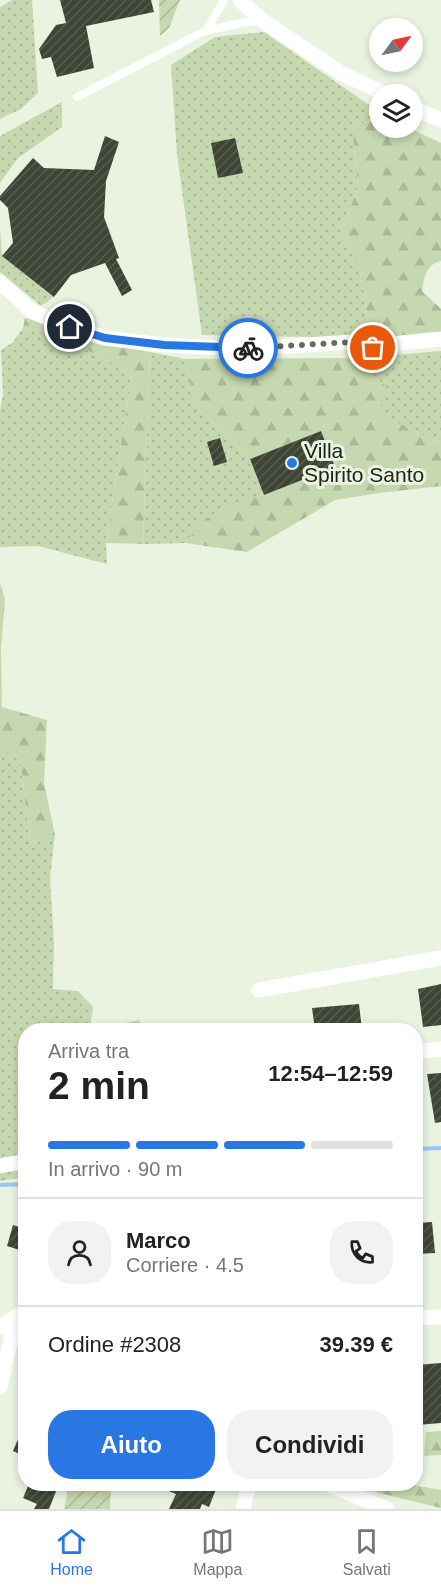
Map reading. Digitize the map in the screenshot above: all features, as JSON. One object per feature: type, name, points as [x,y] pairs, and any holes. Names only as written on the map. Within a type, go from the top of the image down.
[{"type":"street","points":[[240,0],[263,21],[341,73],[369,86]]},
{"type":"street","points":[[423,113],[441,120]]},
{"type":"street","points":[[0,282],[30,310],[52,321],[105,338],[164,345],[242,349],[354,342],[373,348],[441,339]]},
{"type":"street","points":[[259,990],[441,958]]},
{"type":"street","points":[[423,1051],[441,1049]]},
{"type":"street","points":[[0,1166],[18,1163]]},
{"type":"street","points":[[0,1327],[18,1316]]},
{"type":"street","points":[[423,1318],[441,1317]]},
{"type":"street","points":[[0,1387],[18,1324]]},
{"type":"street","points":[[243,1509],[247,1491]]},
{"type":"street","points":[[344,1491],[387,1509]]},
{"type":"lane","points":[[206,31],[224,0]]},
{"type":"lane","points":[[77,97],[206,31],[246,22],[263,21]]},
{"type":"green space","points":[[12,0],[32,0],[38,93],[21,109],[0,119],[0,7]]},
{"type":"green space","points":[[159,0],[180,0],[169,28],[160,36]]},
{"type":"green space","points":[[264,32],[369,105],[369,122],[352,125],[358,188],[340,233],[361,270],[370,338],[202,335],[177,154],[171,65],[215,37]]},
{"type":"green space","points":[[62,102],[62,127],[18,158],[0,183],[0,136]]},
{"type":"green space","points":[[369,122],[369,138],[423,138],[423,135],[441,143],[441,261],[429,268],[422,291],[441,309],[441,334],[370,338],[361,270],[340,233],[358,188],[352,125]]},
{"type":"green space","points":[[0,227],[2,256],[54,297],[41,306],[0,272]]},
{"type":"green space","points":[[25,318],[119,346],[150,352],[143,544],[106,543],[132,373],[77,345],[23,328]]},
{"type":"green space","points":[[23,328],[77,345],[132,373],[106,543],[107,564],[38,546],[0,547],[0,411],[3,395],[1,350],[13,342]]},
{"type":"green space","points":[[441,351],[441,440],[435,441],[377,413],[357,358]]},
{"type":"green space","points":[[150,352],[184,359],[196,406],[250,459],[264,495],[239,502],[211,516],[185,543],[143,544]]},
{"type":"green space","points":[[357,358],[388,389],[378,413],[435,441],[441,440],[441,486],[335,500],[247,552],[185,543],[201,523],[226,505],[264,495],[335,467],[321,431],[250,459],[196,406],[184,359]]},
{"type":"green space","points":[[0,583],[5,599],[1,648],[2,707],[47,720],[44,783],[55,835],[30,842],[20,758],[0,750]]},
{"type":"green space","points":[[0,750],[20,758],[30,842],[55,835],[50,878],[54,944],[53,989],[78,991],[93,1007],[91,1023],[18,1023],[18,1178],[0,1181]]},
{"type":"green space","points":[[139,1020],[140,1023],[124,1023]]},
{"type":"green space","points":[[441,1431],[441,1455],[424,1456],[426,1432]]},
{"type":"green space","points":[[423,1487],[441,1490],[441,1508],[375,1492],[423,1491]]},
{"type":"green space","points":[[68,1491],[111,1491],[110,1509],[64,1509]]},
{"type":"building","points":[[60,0],[151,0],[154,12],[86,26],[94,68],[57,77],[51,57],[42,59],[39,49],[56,25],[66,23]]},
{"type":"building","points":[[105,136],[119,142],[106,181],[104,217],[119,258],[116,259],[132,290],[122,296],[105,263],[71,275],[54,297],[2,256],[13,243],[8,208],[0,200],[0,196],[33,158],[44,168],[94,170]]},
{"type":"building","points":[[235,138],[243,173],[218,178],[211,143]]},
{"type":"building","name":"Villa Spirito Santo","points":[[321,431],[335,467],[264,495],[250,459]]},
{"type":"building","points":[[220,438],[227,462],[214,466],[207,442]]},
{"type":"building","points":[[441,984],[441,1025],[423,1027],[418,989]]},
{"type":"building","points":[[359,1004],[361,1023],[314,1023],[312,1008]]},
{"type":"building","points":[[441,1073],[441,1122],[435,1123],[427,1074]]},
{"type":"building","points":[[432,1222],[435,1253],[423,1254],[423,1223]]},
{"type":"building","points":[[13,1225],[18,1227],[18,1249],[7,1246]]},
{"type":"building","points":[[441,1363],[441,1423],[423,1424],[423,1364]]},
{"type":"building","points":[[18,1439],[18,1453],[13,1451]]},
{"type":"building","points":[[26,1491],[56,1491],[49,1509],[34,1509],[37,1504],[23,1498]]},
{"type":"building","points":[[169,1491],[215,1491],[209,1507],[202,1504],[200,1509],[169,1509],[176,1494]]},
{"type":"waterway","points":[[423,1149],[441,1148]]},
{"type":"waterway","points":[[0,1185],[18,1184]]},
{"type":"way so far","points":[[248,348],[354,342],[373,348]]},
{"type":"place","name":"Villa Spirito Santo","points":[[292,463]]},
{"type":"route","points":[[70,327],[105,338],[164,345],[248,348]]}]
